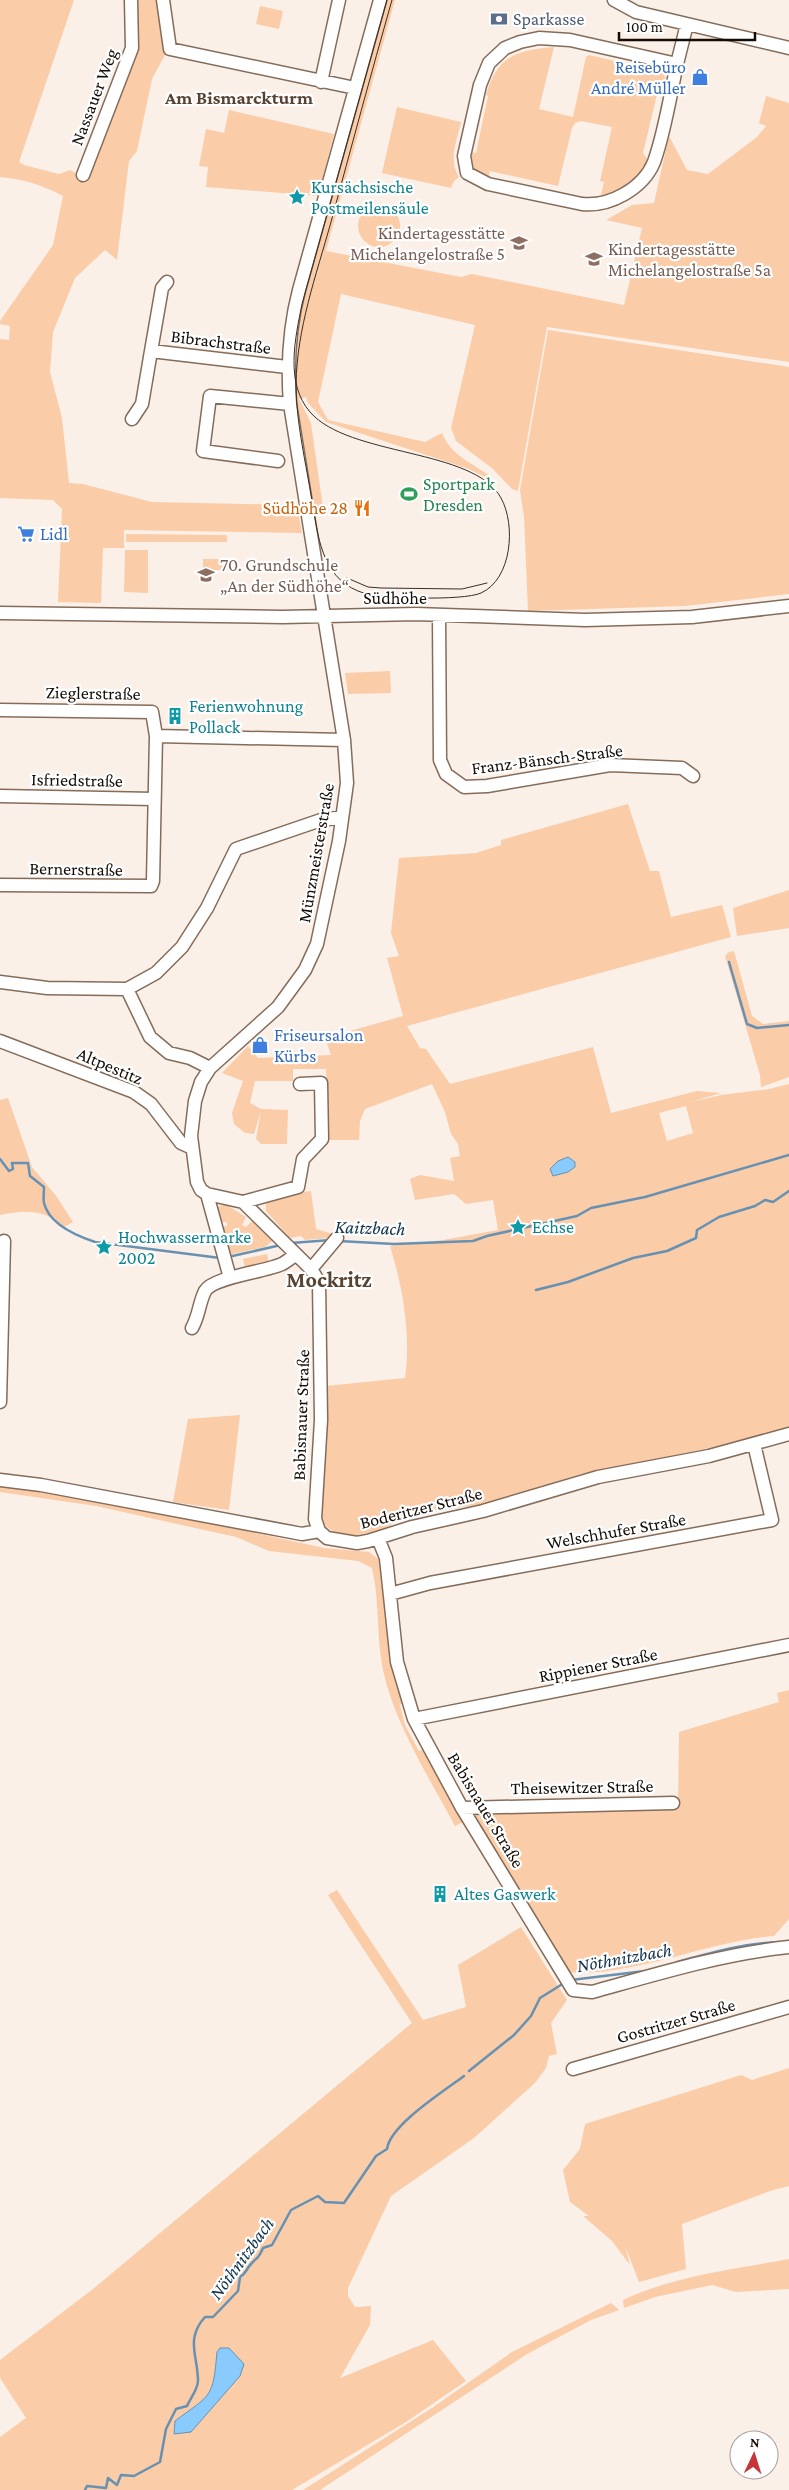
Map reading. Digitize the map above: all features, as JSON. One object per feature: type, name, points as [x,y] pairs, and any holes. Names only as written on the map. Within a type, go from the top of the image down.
[{"type":"street","name":"Nassauer Weg","points":[[83,175],[132,48],[131,0]]},
{"type":"street","points":[[163,0],[170,48],[354,88]]},
{"type":"street","points":[[321,82],[339,0]]},
{"type":"street","name":"Münzmeisterstraße","points":[[230,1278],[207,1194],[201,1190],[197,1182],[190,1147],[195,1102],[201,1082],[210,1068],[278,1007],[305,970],[317,944],[347,783],[344,740],[290,404],[287,367],[292,316],[380,0]]},
{"type":"street","points":[[614,0],[636,12],[789,48]]},
{"type":"street","points":[[677,64],[570,40],[539,38],[505,48],[489,63],[480,85],[464,156],[467,173],[488,184],[582,204],[598,205],[617,199],[638,184],[653,163],[687,24]]},
{"type":"street","name":"Bibrachstraße","points":[[132,419],[142,404],[162,288],[167,282]]},
{"type":"street","name":"Bibrachstraße","points":[[151,351],[287,367]]},
{"type":"street","points":[[278,460],[203,451],[210,396],[290,404]]},
{"type":"street","name":"Südhöhe","points":[[0,613],[324,616],[439,615],[522,620],[646,619],[747,612],[789,606]]},
{"type":"street","name":"Franz-Bänsch-Straße","points":[[439,615],[440,760],[446,774],[464,786],[487,786],[610,765],[682,768],[693,776]]},
{"type":"street","name":"Zieglerstraße","points":[[0,710],[152,712],[156,736]]},
{"type":"street","points":[[154,798],[156,736],[344,740]]},
{"type":"street","name":"Isfriedstraße","points":[[0,796],[154,798]]},
{"type":"street","name":"Bernerstraße","points":[[0,885],[151,886],[153,881],[154,798]]},
{"type":"street","points":[[0,982],[47,988],[127,990],[156,973],[182,947],[207,908],[236,849],[321,820],[342,817]]},
{"type":"street","points":[[127,990],[150,1037],[169,1053],[190,1058],[210,1068]]},
{"type":"street","name":"Altpestitz","points":[[0,1041],[134,1092],[151,1104],[181,1143],[190,1147]]},
{"type":"street","points":[[207,1194],[243,1202],[298,1187],[303,1159],[322,1139],[321,1084],[300,1084]]},
{"type":"street","points":[[243,1202],[311,1269],[334,1240]]},
{"type":"street","points":[[0,1402],[4,1241]]},
{"type":"street","points":[[192,1328],[198,1318],[206,1290],[220,1280],[282,1264],[288,1247]]},
{"type":"street","name":"Babisnauer Straße","points":[[311,1269],[319,1282],[320,1298],[321,1420],[315,1509],[319,1532]]},
{"type":"street","name":"Boderitzer Straße","points":[[0,1480],[79,1491],[302,1534],[319,1532],[327,1538],[337,1541],[357,1543],[412,1527],[483,1511],[598,1477],[709,1456],[789,1434]]},
{"type":"street","name":"Welschhufer Straße","points":[[390,1594],[430,1583],[772,1520],[754,1444]]},
{"type":"street","name":"Babisnauer Straße","points":[[378,1538],[386,1558],[397,1662],[414,1719],[462,1808],[573,1990],[592,1992],[705,1961],[752,1951],[789,1947]]},
{"type":"street","name":"Rippiener Straße","points":[[414,1719],[789,1645]]},
{"type":"street","name":"Theisewitzer Straße","points":[[462,1808],[673,1803]]},
{"type":"street","name":"Gostritzer Straße","points":[[573,2069],[789,2007]]},
{"type":"shaded area","points":[[0,0],[74,0],[19,162],[59,174],[70,170],[84,177],[137,34],[136,0],[160,0],[167,51],[152,79],[137,151],[129,161],[117,260],[105,250],[75,278],[53,332],[50,372],[62,418],[69,483],[83,484],[152,502],[297,505],[302,533],[124,530],[124,548],[103,548],[101,603],[58,602],[62,509],[53,500],[0,498],[0,339],[9,340],[10,326],[0,324],[0,321],[53,245],[63,196],[33,183],[0,177]]},
{"type":"shaded area","points":[[384,0],[395,0],[326,251],[461,277],[472,274],[624,305],[642,228],[606,220],[632,205],[654,203],[669,136],[687,170],[708,174],[757,137],[766,126],[759,123],[766,96],[789,103],[789,362],[547,327],[518,491],[512,489],[493,469],[456,441],[451,428],[475,325],[341,294],[318,402],[328,420],[425,442],[442,433],[457,454],[491,477],[489,479],[469,469],[326,422],[308,403],[306,397],[299,399],[311,423],[323,508],[311,510],[294,407],[294,331]]},
{"type":"shaded area","points":[[260,6],[283,11],[279,29],[256,24]]},
{"type":"shaded area","points":[[554,47],[539,109],[573,117],[586,57],[589,55],[663,72],[667,83],[660,82],[643,153],[648,160],[634,180],[616,192],[600,199],[604,182],[600,181],[612,127],[581,121],[575,123],[572,128],[558,186],[490,171],[488,179],[476,171],[471,162],[469,152],[476,153],[488,96],[486,95],[490,82],[496,72],[502,64],[518,53]]},
{"type":"shaded area","points":[[397,107],[461,122],[454,157],[454,164],[459,177],[454,181],[451,188],[382,173]]},
{"type":"shaded area","points":[[229,110],[334,134],[318,196],[206,187],[208,167],[199,166],[206,129],[224,133]]},
{"type":"shaded area","points":[[379,205],[394,211],[400,226],[394,241],[379,247],[364,241],[358,226],[364,211]]},
{"type":"shaded area","points":[[548,330],[789,367],[789,594],[685,606],[528,611],[524,517],[520,490]]},
{"type":"shaded area","points":[[126,534],[227,535],[227,542],[126,542]]},
{"type":"shaded area","points":[[125,550],[148,550],[148,593],[124,592]]},
{"type":"shaded area","points":[[203,559],[229,559],[229,570],[203,570]]},
{"type":"shaded area","points":[[390,671],[391,693],[348,694],[345,673]]},
{"type":"shaded area","points":[[628,804],[650,871],[659,871],[671,917],[722,905],[731,937],[407,1026],[420,1048],[426,1049],[450,1084],[593,1047],[611,1113],[697,1091],[721,1093],[691,1102],[789,1084],[789,1427],[710,1448],[580,1474],[487,1504],[411,1513],[382,1530],[345,1536],[334,1532],[324,1525],[321,1512],[326,1386],[405,1378],[407,1345],[405,1311],[399,1278],[390,1246],[443,1240],[498,1230],[493,1200],[466,1204],[454,1194],[415,1200],[410,1179],[420,1175],[454,1181],[450,1158],[460,1156],[458,1144],[451,1134],[445,1112],[432,1084],[365,1109],[360,1121],[359,1140],[329,1140],[326,1069],[293,1069],[293,1081],[255,1081],[250,1103],[261,1109],[288,1110],[287,1144],[261,1144],[256,1139],[261,1111],[254,1134],[245,1133],[234,1124],[232,1113],[243,1081],[222,1073],[248,1046],[258,1058],[331,1055],[325,1038],[403,1016],[387,958],[399,956],[391,933],[399,858],[476,853],[501,845],[501,840]],"holes":[[[686,1106],[693,1133],[667,1141],[659,1113]]]},
{"type":"shaded area","points":[[789,890],[789,928],[737,936],[733,908]]},
{"type":"shaded area","points":[[734,951],[752,1016],[763,1024],[789,1021],[789,1077],[761,1087],[760,1075],[725,956],[729,952]]},
{"type":"shaded area","points":[[8,1098],[32,1167],[57,1197],[73,1222],[64,1227],[49,1217],[34,1212],[0,1215],[0,1100]]},
{"type":"shaded area","points":[[311,1191],[316,1229],[330,1233],[330,1238],[305,1240],[301,1236],[290,1238],[266,1211],[266,1203],[277,1195]]},
{"type":"shaded area","points":[[225,1204],[246,1217],[242,1225],[246,1227],[252,1221],[272,1241],[265,1247],[228,1255],[219,1227],[227,1226],[227,1222],[219,1222],[215,1208]]},
{"type":"shaded area","points":[[267,1254],[269,1263],[245,1268],[243,1259]]},
{"type":"shaded area","points":[[240,1415],[229,1510],[173,1502],[188,1419]]},
{"type":"shaded area","points":[[0,1485],[82,1495],[324,1548],[369,1552],[381,1561],[391,1653],[403,1703],[400,1705],[405,1725],[419,1751],[423,1749],[463,1822],[455,1826],[404,1731],[388,1690],[379,1644],[376,1593],[372,1568],[358,1561],[269,1551],[236,1537],[96,1506],[0,1492]]},
{"type":"shaded area","points":[[789,1690],[789,1919],[774,1936],[748,1939],[617,1970],[565,1972],[470,1810],[672,1806],[678,1809],[679,1732],[779,1702],[777,1693]]},
{"type":"shaded area","points":[[337,1890],[423,2020],[466,2007],[458,1965],[521,1927],[567,2000],[551,2023],[557,2054],[549,2056],[546,2068],[535,2083],[474,2138],[391,2196],[348,2288],[348,2296],[355,2307],[371,2306],[370,2325],[340,2378],[433,2340],[466,2381],[406,2422],[292,2490],[0,2490],[0,2437],[26,2418],[0,2378],[0,2360],[93,2289],[412,2023],[328,1895]],"holes":[[[217,2352],[240,2376],[175,2421],[208,2394],[214,2379]]]},
{"type":"shaded area","points":[[789,2068],[789,2186],[773,2190],[682,2224],[686,2269],[639,2282],[625,2246],[630,2265],[612,2241],[583,2216],[589,2216],[570,2202],[563,2170],[580,2149],[585,2124],[741,2075],[752,2080]]},
{"type":"shaded area","points":[[789,2259],[789,2289],[736,2292],[712,2285],[655,2297],[624,2308],[623,2300],[684,2279]]},
{"type":"shaded area","points":[[611,2303],[619,2310],[591,2320],[527,2354],[320,2490],[303,2490],[432,2408],[512,2352]]},
{"type":"water","points":[[568,1157],[575,1162],[575,1167],[568,1172],[553,1176],[550,1169],[558,1161]]},
{"type":"water","points":[[220,2348],[229,2348],[244,2364],[240,2376],[191,2432],[174,2434],[175,2421],[208,2394],[214,2379],[217,2352]]},
{"type":"waterway","points":[[729,962],[747,1024],[757,1028],[789,1025]]},
{"type":"waterway","name":"Kaitzbach","points":[[339,1241],[394,1244],[473,1241],[487,1236],[577,1216],[591,1208],[645,1197],[789,1155]]},
{"type":"waterway","name":"Kaitzbach","points":[[0,1159],[9,1171],[13,1169],[12,1163],[28,1163],[30,1176],[44,1187],[44,1203],[47,1210],[58,1223],[80,1236],[95,1242],[220,1258]]},
{"type":"waterway","points":[[536,1290],[568,1282],[633,1258],[667,1251],[696,1238],[697,1230],[719,1217],[755,1206],[765,1200],[773,1202],[789,1191]]},
{"type":"waterway","name":"Kaitzbach","points":[[291,1243],[331,1240]]},
{"type":"waterway","name":"Kaitzbach","points":[[228,1257],[281,1245]]},
{"type":"waterway","name":"Nöthnitzbach","points":[[677,1962],[740,1946],[779,1942]]},
{"type":"waterway","name":"Nöthnitzbach","points":[[571,1980],[645,1971]]},
{"type":"waterway","name":"Nöthnitzbach","points":[[469,2071],[514,2035],[531,2016],[540,1998],[564,1983]]},
{"type":"waterway","name":"Nöthnitzbach","points":[[85,2490],[87,2486],[106,2488],[108,2478],[117,2485],[121,2475],[134,2476],[160,2462],[166,2429],[176,2409],[187,2406],[198,2384],[194,2340],[199,2325],[205,2317],[213,2317],[238,2291],[240,2277],[259,2256],[263,2248],[272,2245],[291,2210],[318,2196],[325,2202],[344,2203],[376,2156],[387,2149],[390,2140],[407,2119],[464,2076]]},
{"type":"tram line","points":[[387,0],[302,304],[295,346],[295,374],[297,388],[302,400],[310,412],[328,427],[380,446],[439,461],[465,470],[487,482],[501,498],[509,522],[508,550],[505,564],[491,586],[481,593],[472,596],[419,598],[367,594],[346,584],[336,575],[323,553],[319,540],[299,428],[296,384],[297,363],[304,322],[392,0]]},
{"type":"tram line","points":[[347,578],[368,587],[381,588],[462,589],[487,583]]},
{"type":"place","name":"Sparkasse","points":[[499,19]]},
{"type":"place","name":"Reisebüro André Müller","points":[[700,77]]},
{"type":"place","name":"Kursächsische Postmeilensäule","points":[[297,197]]},
{"type":"place","name":"Kindertagesstätte Michelangelostraße 5","points":[[519,243]]},
{"type":"place","name":"Kindertagesstätte Michelangelostraße 5a","points":[[594,259]]},
{"type":"place","name":"Sportpark Dresden","points":[[409,494]]},
{"type":"place","name":"Südhöhe 28","points":[[362,508]]},
{"type":"place","name":"Lidl","points":[[26,534]]},
{"type":"place","name":"70. Grundschule „An der Südhöhe“","points":[[206,575]]},
{"type":"place","name":"Ferienwohnung Pollack","points":[[175,716]]},
{"type":"place","name":"Friseursalon Kürbs","points":[[260,1045]]},
{"type":"place","name":"Echse","points":[[518,1227]]},
{"type":"place","name":"Hochwassermarke 2002","points":[[104,1247]]},
{"type":"place","name":"Altes Gaswerk","points":[[440,1894]]},
{"type":"district","name":"Am Bismarckturm","points":[[239,97]]},
{"type":"district","name":"Mockritz","points":[[329,1279]]}]
